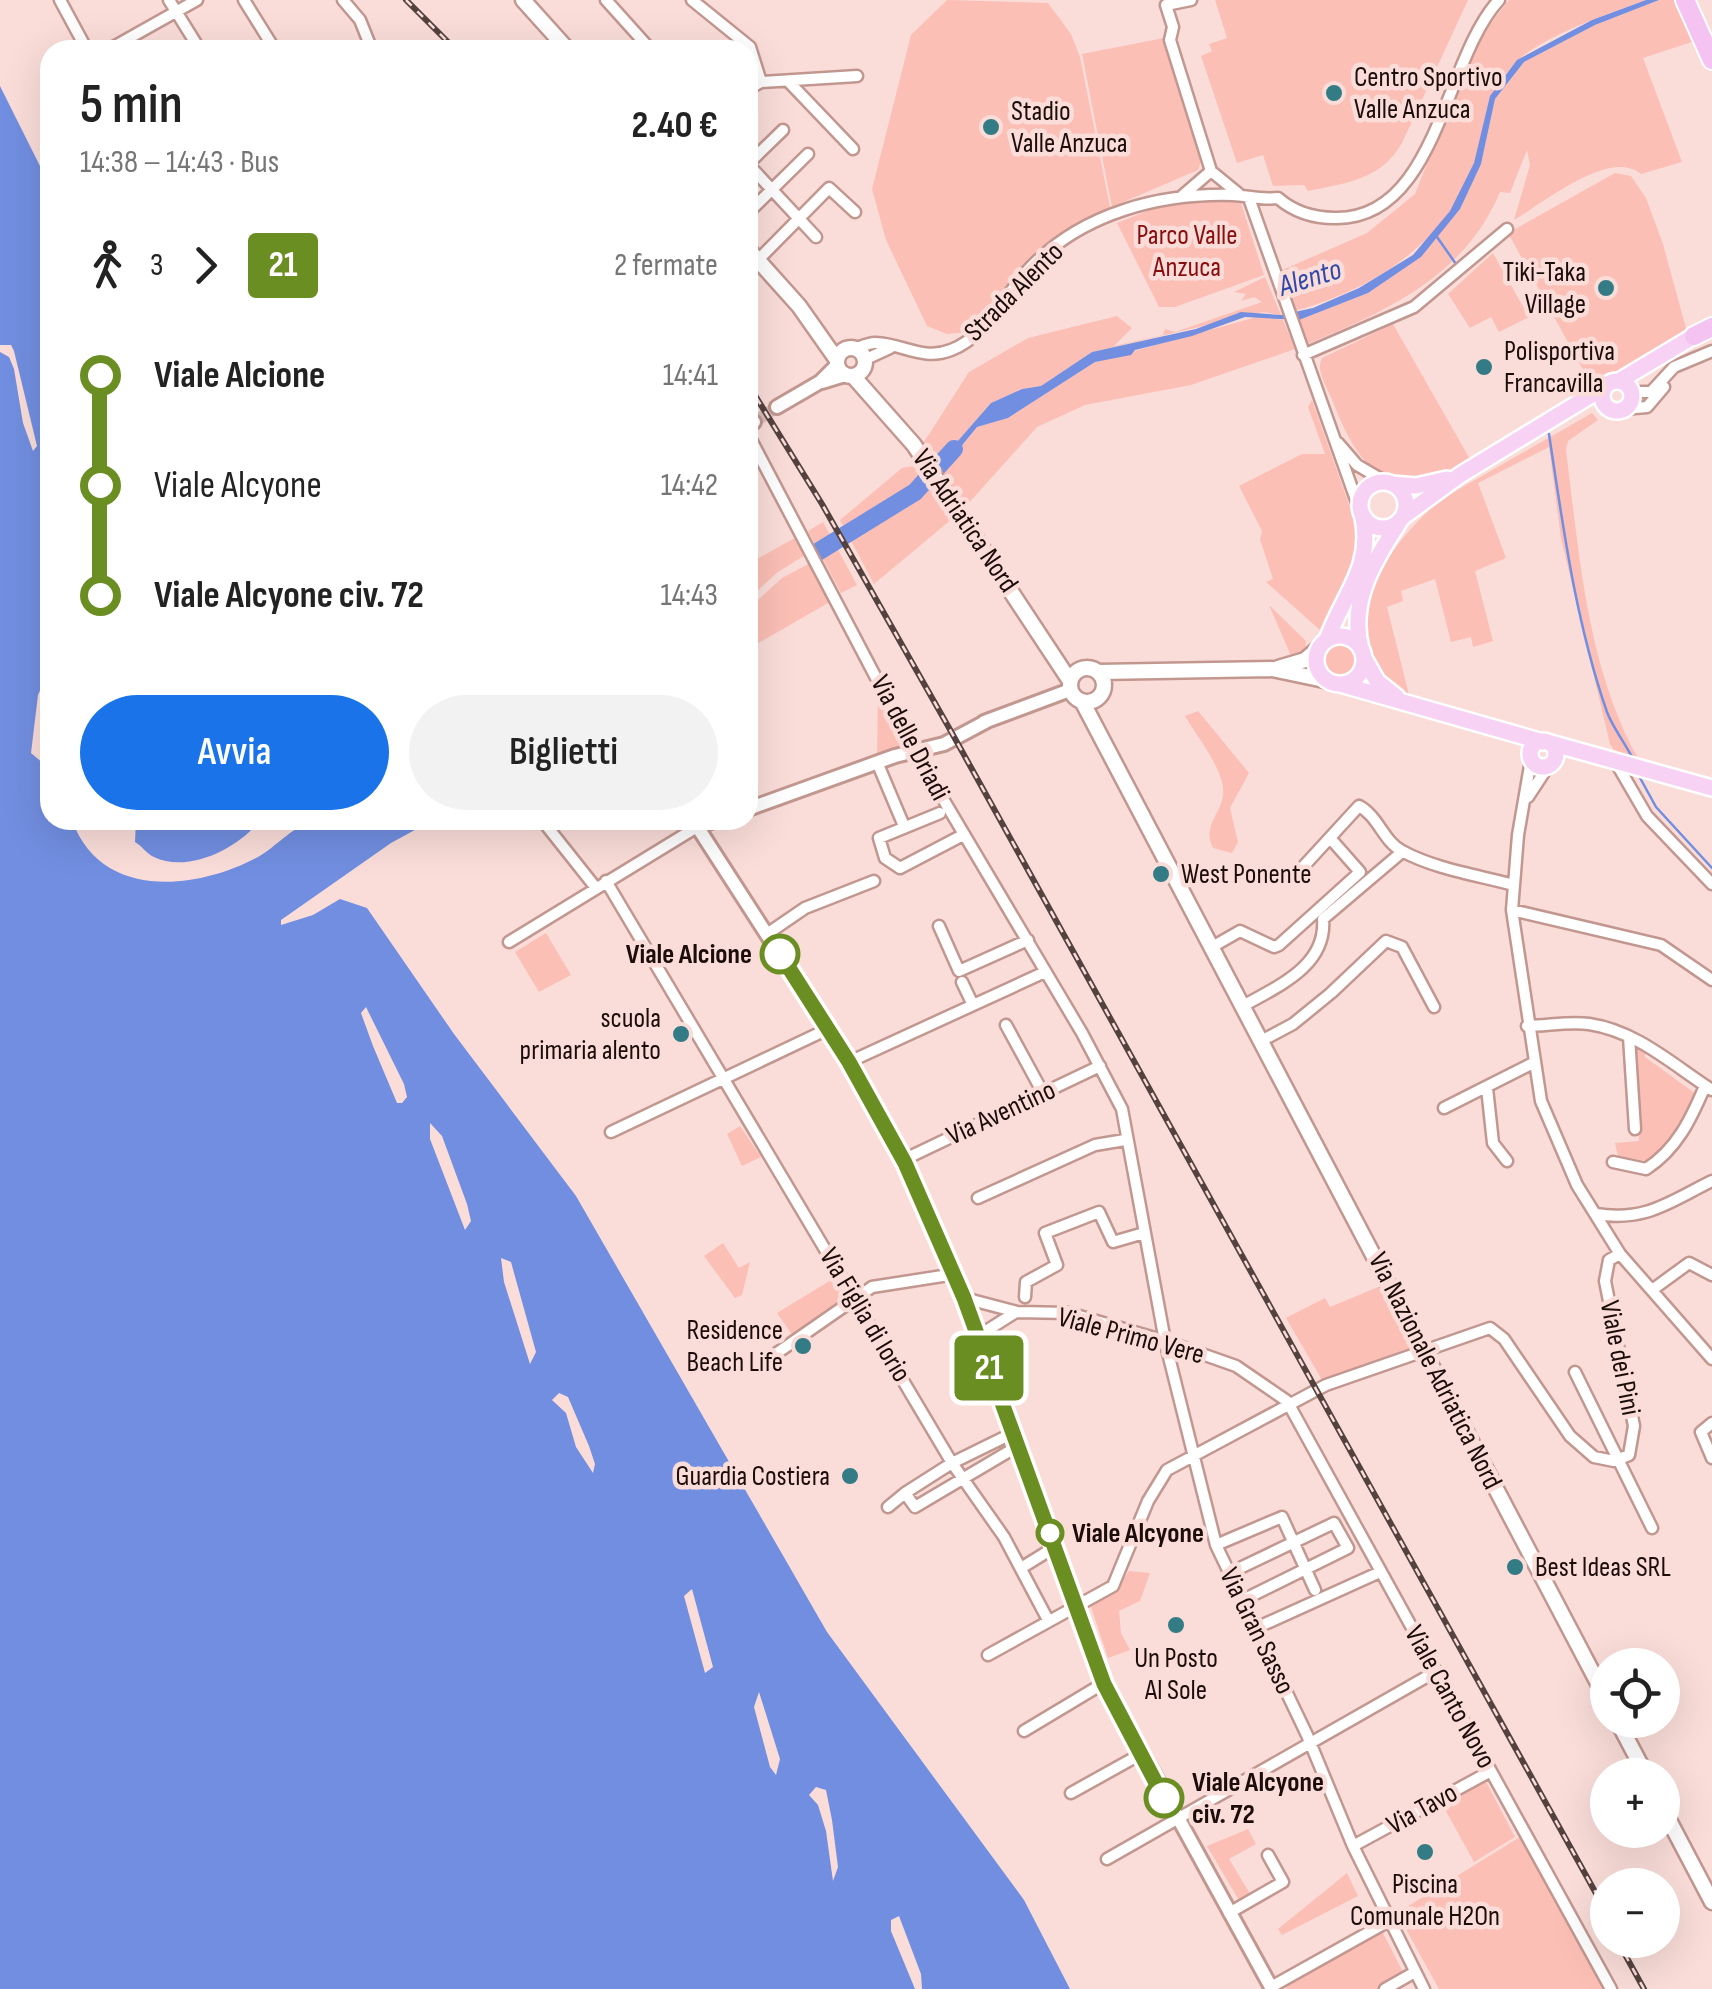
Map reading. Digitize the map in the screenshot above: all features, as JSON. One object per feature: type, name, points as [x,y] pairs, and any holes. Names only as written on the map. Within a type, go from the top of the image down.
[{"type":"highway","points":[[1685,0],[1712,60]]},
{"type":"highway","points":[[1696,0],[1712,30]]},
{"type":"highway","points":[[1694,336],[1712,327]]},
{"type":"main road","points":[[526,1],[559,40]]},
{"type":"main road","points":[[758,261],[850,362]]},
{"type":"main road","points":[[1361,513],[1384,529],[1401,520],[1460,474],[1574,407],[1622,386],[1655,358],[1694,336]]},
{"type":"main road","name":"Via Adriatica Nord","points":[[850,362],[914,445],[1082,701]]},
{"type":"main road","points":[[1616,408],[1622,386]]},
{"type":"main road","points":[[1616,408],[1602,394],[1622,386]]},
{"type":"main road","points":[[1574,407],[1616,408]]},
{"type":"main road","points":[[1334,683],[1318,670],[1324,643],[1362,566],[1368,541],[1361,513],[1366,489],[1390,483],[1428,485],[1460,474]]},
{"type":"main road","points":[[1390,483],[1404,494],[1401,520],[1378,554],[1359,600],[1356,630],[1362,653],[1377,681],[1409,704]]},
{"type":"main road","name":"Via Adriatica Nord","points":[[1040,632],[1098,680]]},
{"type":"main road","points":[[1272,670],[1306,660],[1324,643],[1342,637],[1362,653]]},
{"type":"main road","points":[[1334,683],[1355,678],[1362,653]]},
{"type":"main road","points":[[1070,685],[1136,675],[1272,670],[1492,725],[1712,788]]},
{"type":"main road","points":[[1082,701],[1094,700],[1098,680]]},
{"type":"main road","name":"Via Nazionale Adriatica Nord","points":[[1098,680],[1106,740]]},
{"type":"main road","name":"Via Nazionale Adriatica Nord","points":[[1082,701],[1106,740],[1590,1668]]},
{"type":"main road","points":[[1492,725],[1541,767],[1594,754]]},
{"type":"main road","points":[[1531,758],[1535,744],[1545,742]]},
{"type":"main road","points":[[1545,742],[1555,752],[1550,764]]},
{"type":"main road","points":[[1680,1841],[1712,1902]]},
{"type":"street","points":[[60,0],[82,40]]},
{"type":"street","points":[[169,0],[194,40]]},
{"type":"street","points":[[127,40],[198,0]]},
{"type":"street","points":[[244,0],[270,40]]},
{"type":"street","points":[[343,0],[360,20],[368,40]]},
{"type":"street","points":[[606,0],[642,40]]},
{"type":"street","points":[[692,0],[741,40]]},
{"type":"street","points":[[1191,0],[1166,6],[1173,27],[1170,40],[1174,56],[1211,170],[1245,198],[1361,513]]},
{"type":"street","name":"Strada Alento","points":[[850,362],[876,343],[934,355],[962,346],[1033,264],[1089,222],[1181,196],[1278,198],[1308,215],[1340,218],[1367,212],[1396,192],[1424,157],[1474,35],[1499,0]]},
{"type":"street","points":[[758,72],[761,82]]},
{"type":"street","points":[[758,84],[857,76]]},
{"type":"street","points":[[788,80],[852,149]]},
{"type":"street","points":[[758,154],[783,130]]},
{"type":"street","points":[[758,204],[808,154]]},
{"type":"street","points":[[1181,196],[1211,170]]},
{"type":"street","points":[[758,175],[816,237]]},
{"type":"street","points":[[758,250],[799,220],[829,188],[855,212]]},
{"type":"street","points":[[1302,349],[1414,307],[1506,228]]},
{"type":"street","points":[[1622,386],[1651,392],[1682,362],[1712,351]]},
{"type":"street","points":[[777,407],[850,362]]},
{"type":"street","points":[[1616,408],[1637,411],[1650,405],[1682,362]]},
{"type":"street","points":[[1334,438],[1357,465],[1390,483]]},
{"type":"street","name":"Via delle Driadi","points":[[758,444],[964,835],[1122,1109],[1165,1340]]},
{"type":"street","points":[[758,804],[921,748],[1070,685]]},
{"type":"street","points":[[1531,758],[1512,910],[1526,1026],[1548,1118],[1577,1185],[1620,1254]]},
{"type":"street","points":[[877,762],[904,826]]},
{"type":"street","points":[[1620,762],[1647,816],[1712,884]]},
{"type":"street","points":[[1525,802],[1550,764]]},
{"type":"street","points":[[1304,867],[1359,806],[1371,812],[1402,852],[1463,875],[1514,885]]},
{"type":"street","points":[[940,813],[879,838],[884,858],[900,868],[964,835]]},
{"type":"street","name":"Via Figlia di Iorio","points":[[551,830],[599,886],[723,1076],[952,1463],[1019,1565],[1048,1620]]},
{"type":"street","points":[[509,942],[686,830]]},
{"type":"street","points":[[699,830],[849,1062],[903,1160],[955,1274],[1104,1684],[1176,1821],[1272,1988],[1390,1921]]},
{"type":"street","points":[[1212,947],[1240,931],[1274,948],[1279,946],[1360,872],[1330,838]]},
{"type":"street","points":[[1243,1006],[1312,960],[1325,936],[1323,920],[1402,852]]},
{"type":"street","points":[[767,934],[805,908],[874,881]]},
{"type":"street","points":[[1512,910],[1661,946],[1712,980]]},
{"type":"street","points":[[939,926],[959,971],[1028,940]]},
{"type":"street","points":[[1261,1041],[1318,1004],[1386,940],[1402,946],[1434,1007]]},
{"type":"street","points":[[849,1062],[1045,972]]},
{"type":"street","points":[[962,982],[973,1005]]},
{"type":"street","points":[[1526,1026],[1586,1024],[1629,1037],[1709,1088],[1680,1138],[1661,1159],[1646,1168],[1613,1162]]},
{"type":"street","points":[[1006,1025],[1043,1093]]},
{"type":"street","points":[[611,1132],[828,1029]]},
{"type":"street","points":[[1629,1037],[1635,1128]]},
{"type":"street","points":[[1444,1108],[1533,1063]]},
{"type":"street","name":"Via Aventino","points":[[903,1160],[1100,1066]]},
{"type":"street","points":[[1487,1088],[1493,1143],[1506,1161]]},
{"type":"street","points":[[978,1198],[1096,1145],[1125,1140]]},
{"type":"street","points":[[1596,1214],[1628,1218],[1650,1214],[1712,1180]]},
{"type":"street","points":[[1025,1296],[1026,1282],[1056,1265],[1046,1233],[1099,1212],[1112,1242],[1144,1234]]},
{"type":"street","name":"Viale dei Pini","points":[[1621,1459],[1629,1455],[1634,1426],[1604,1272],[1609,1260],[1620,1254],[1712,1359]]},
{"type":"street","points":[[1652,1290],[1689,1263],[1712,1275]]},
{"type":"street","points":[[777,1353],[855,1298],[890,1281],[955,1274]]},
{"type":"street","name":"Viale Primo Vere","points":[[964,1298],[1017,1312],[1069,1313],[1165,1340],[1243,1370],[1290,1405]]},
{"type":"street","points":[[978,1336],[1017,1312]]},
{"type":"street","points":[[988,1654],[1117,1582],[1160,1478],[1192,1456],[1326,1386],[1490,1328],[1504,1339],[1581,1448],[1594,1457],[1621,1459]]},
{"type":"street","name":"Via Gran Sasso","points":[[1165,1340],[1216,1545],[1353,1846],[1424,1989]]},
{"type":"street","points":[[1575,1372],[1652,1528]]},
{"type":"street","name":"Viale Canto Novo","points":[[1290,1405],[1611,1989]]},
{"type":"street","points":[[1712,1423],[1701,1432],[1712,1458]]},
{"type":"street","points":[[888,1507],[952,1463],[1015,1439]]},
{"type":"street","points":[[906,1493],[915,1507],[1015,1439]]},
{"type":"street","points":[[1216,1545],[1282,1517],[1315,1590]]},
{"type":"street","points":[[1240,1568],[1334,1524],[1348,1548],[1243,1600]]},
{"type":"street","points":[[1019,1565],[1055,1547]]},
{"type":"street","points":[[1256,1628],[1380,1572]]},
{"type":"street","points":[[1107,1859],[1435,1672]]},
{"type":"street","points":[[1024,1730],[1104,1684]]},
{"type":"street","points":[[1071,1793],[1141,1754]]},
{"type":"street","name":"Via Tavo","points":[[1353,1846],[1491,1771]]},
{"type":"street","points":[[1229,1913],[1283,1882],[1268,1856]]},
{"type":"street","points":[[1386,1989],[1415,1972]]},
{"type":"green space","name":"Stadio Valle Anzuca","points":[[947,0],[1048,3],[1071,34],[1080,57],[1110,207],[1035,264],[970,332],[947,334],[927,326],[886,240],[872,189],[911,35]]},
{"type":"green space","name":"Centro Sportivo Valle Anzuca","points":[[1215,0],[1468,0],[1393,155],[1361,178],[1308,191],[1304,185],[1273,186],[1263,155],[1237,163],[1201,56],[1212,51],[1209,44],[1227,38]]},
{"type":"green space","points":[[1509,0],[1646,0],[1558,35],[1515,63],[1493,97],[1463,190],[1426,239],[1378,276],[1294,311],[1280,271],[1367,233],[1415,194],[1475,43]]},
{"type":"green space","points":[[1659,0],[1677,0],[1695,41],[1643,58],[1682,162],[1641,174],[1628,168],[1595,172],[1514,220],[1530,165],[1527,150],[1510,193],[1500,192],[1467,246],[1445,268],[1394,304],[1307,344],[1299,320],[1368,293],[1421,257],[1481,164],[1495,99],[1524,62],[1595,25]]},
{"type":"green space","points":[[1164,38],[1205,149],[1198,170],[1112,207],[1082,54]]},
{"type":"green space","name":"Tiki-Taka Village","points":[[1615,173],[1631,176],[1646,198],[1687,332],[1592,386],[1508,233]]},
{"type":"green space","name":"Parco Valle Anzuca","points":[[1211,198],[1240,200],[1264,275],[1175,307],[1159,307],[1117,223],[1149,210]]},
{"type":"green space","points":[[1493,253],[1529,317],[1499,332],[1491,317],[1470,328],[1448,294]]},
{"type":"green space","points":[[1265,277],[1281,315],[1263,312],[1092,352],[1041,386],[1021,389],[991,403],[936,466],[922,445],[969,372],[1028,338],[1117,316],[1132,328],[1114,346],[1163,335],[1165,329],[1175,332],[1262,302],[1254,297],[1241,301],[1246,294],[1234,292]]},
{"type":"green space","points":[[1260,316],[1283,320],[1295,349],[1191,385],[1085,405],[1037,427],[967,505],[941,471],[977,427],[1008,418],[1095,362]]},
{"type":"green space","points":[[1393,324],[1471,461],[1444,473],[1401,480],[1369,465],[1344,428],[1323,380],[1322,358]]},
{"type":"green space","points":[[1312,400],[1364,547],[1327,630],[1321,631],[1266,582],[1273,579],[1260,539],[1262,531],[1239,486],[1302,454],[1325,454],[1308,407]]},
{"type":"green space","points":[[1592,413],[1598,420],[1568,441],[1566,450],[1576,529],[1596,649],[1621,725],[1639,760],[1617,755],[1610,744],[1561,538],[1549,447],[1478,483],[1506,558],[1475,571],[1493,641],[1473,647],[1471,637],[1451,642],[1435,579],[1401,591],[1403,601],[1387,607],[1410,699],[1382,676],[1367,651],[1363,625],[1368,598],[1380,571],[1418,521],[1440,500]]},
{"type":"green space","points":[[914,466],[952,519],[874,584],[840,520],[902,468]]},
{"type":"green space","points":[[823,522],[857,585],[841,593],[808,531]]},
{"type":"green space","points":[[800,535],[810,552],[758,590],[758,558]]},
{"type":"green space","points":[[814,561],[835,599],[758,643],[758,600],[782,578]]},
{"type":"green space","points":[[1269,605],[1306,641],[1305,653],[1292,658]]},
{"type":"green space","points":[[1340,645],[1354,654],[1355,660],[1346,674],[1340,675],[1326,666],[1325,660],[1334,646]]},
{"type":"green space","points":[[878,695],[904,745],[877,755]]},
{"type":"green space","points":[[1198,711],[1249,773],[1230,808],[1238,842],[1232,853],[1213,848],[1210,840],[1223,786],[1185,716]]},
{"type":"green space","points":[[546,933],[571,975],[539,992],[515,952]]},
{"type":"green space","points":[[1635,1043],[1646,1047],[1645,1057],[1696,1094],[1674,1135],[1647,1161],[1618,1156],[1615,1143],[1639,1141]]},
{"type":"green space","points":[[740,1126],[761,1157],[742,1166],[727,1134]]},
{"type":"green space","points":[[723,1243],[739,1268],[750,1262],[742,1295],[735,1298],[704,1256]]},
{"type":"green space","points":[[836,1277],[851,1302],[795,1339],[777,1313]]},
{"type":"green space","points":[[1383,1285],[1415,1346],[1322,1380],[1286,1318],[1325,1298],[1330,1307]]},
{"type":"green space","points":[[1129,1571],[1150,1573],[1140,1601],[1119,1611],[1121,1633],[1130,1650],[1108,1658],[1090,1604],[1113,1593]]},
{"type":"green space","points":[[1485,1780],[1515,1837],[1474,1862],[1442,1804]]},
{"type":"green space","points":[[1248,1829],[1256,1844],[1229,1859],[1252,1897],[1241,1904],[1207,1846]]},
{"type":"green space","points":[[1520,1837],[1604,1989],[1439,1989],[1397,1913]]},
{"type":"green space","points":[[1347,1873],[1358,1896],[1282,1935],[1278,1929]]},
{"type":"green space","points":[[1381,1929],[1404,1974],[1378,1989],[1287,1989],[1285,1985]]},
{"type":"water","points":[[1646,0],[1659,0],[1595,25],[1524,62],[1495,99],[1481,164],[1460,209],[1421,257],[1368,293],[1299,320],[1245,317],[1135,350],[1131,355],[1095,362],[1008,418],[977,427],[941,471],[936,466],[991,403],[1022,389],[1041,386],[1092,352],[1196,329],[1241,312],[1281,315],[1313,308],[1359,288],[1413,255],[1450,211],[1474,163],[1490,96],[1517,60],[1592,20]]},
{"type":"water","points":[[0,86],[40,166],[40,690],[31,753],[40,761],[40,830],[77,830],[86,846],[105,865],[128,876],[180,881],[234,868],[258,857],[295,830],[415,830],[281,920],[281,925],[313,915],[340,899],[367,908],[454,1034],[576,1196],[827,1632],[1024,1900],[1070,1989],[0,1989]]},
{"type":"water","points":[[136,830],[251,830],[213,855],[183,862],[154,857],[135,842]]},
{"type":"pier","points":[[0,345],[11,345],[14,351],[37,446],[33,451],[23,423],[14,369],[9,357],[0,352]]},
{"type":"pier","points":[[366,1007],[404,1084],[407,1097],[402,1103],[397,1103],[373,1046],[361,1013]]},
{"type":"pier","points":[[430,1123],[442,1136],[467,1204],[471,1221],[465,1230],[430,1139]]},
{"type":"pier","points":[[501,1258],[511,1262],[536,1352],[530,1364],[504,1282]]},
{"type":"pier","points":[[559,1393],[568,1397],[589,1446],[595,1464],[593,1473],[576,1447],[566,1413],[552,1400]]},
{"type":"pier","points":[[692,1589],[713,1667],[705,1673],[684,1596]]},
{"type":"pier","points":[[759,1692],[780,1759],[776,1775],[770,1767],[754,1707]]},
{"type":"pier","points":[[816,1787],[826,1790],[832,1820],[838,1867],[833,1881],[826,1831],[818,1805],[809,1795]]},
{"type":"pier","points":[[899,1916],[921,1974],[922,1989],[915,1989],[891,1931],[891,1920]]},
{"type":"waterway","points":[[1437,237],[1456,264]]},
{"type":"waterway","points":[[1549,434],[1587,644],[1607,712],[1633,759]]},
{"type":"waterway","name":"Alento","points":[[816,553],[915,492],[954,449]]},
{"type":"waterway","points":[[1639,776],[1656,807],[1712,868]]},
{"type":"tunnel","points":[[758,419],[777,407]]},
{"type":"railway","points":[[406,0],[446,40]]},
{"type":"railway","points":[[758,400],[948,726],[1590,1883]]},
{"type":"railway","points":[[1627,1958],[1644,1989]]},
{"type":"bus line","name":"21","points":[[780,954],[849,1062],[905,1163],[955,1274],[1104,1684],[1164,1798]]},
{"type":"place","name":"Centro Sportivo Valle Anzuca","points":[[1334,93]]},
{"type":"place","name":"Stadio Valle Anzuca","points":[[991,127]]},
{"type":"place","name":"Tiki-Taka Village","points":[[1606,288]]},
{"type":"place","name":"Polisportiva Francavilla","points":[[1484,367]]},
{"type":"place","name":"West Ponente","points":[[1161,874]]},
{"type":"place","name":"Viale Alcione","points":[[780,954]]},
{"type":"place","name":"scuola primaria alento","points":[[681,1034]]},
{"type":"place","name":"Residence Beach Life","points":[[803,1346]]},
{"type":"place","name":"Guardia Costiera","points":[[850,1476]]},
{"type":"place","name":"Viale Alcyone","points":[[1050,1533]]},
{"type":"place","name":"Best Ideas SRL","points":[[1515,1567]]},
{"type":"place","name":"Un Posto Al Sole","points":[[1176,1625]]},
{"type":"place","name":"Viale Alcyone civ. 72","points":[[1164,1798]]},
{"type":"place","name":"Piscina Comunale H2On","points":[[1425,1852]]}]
